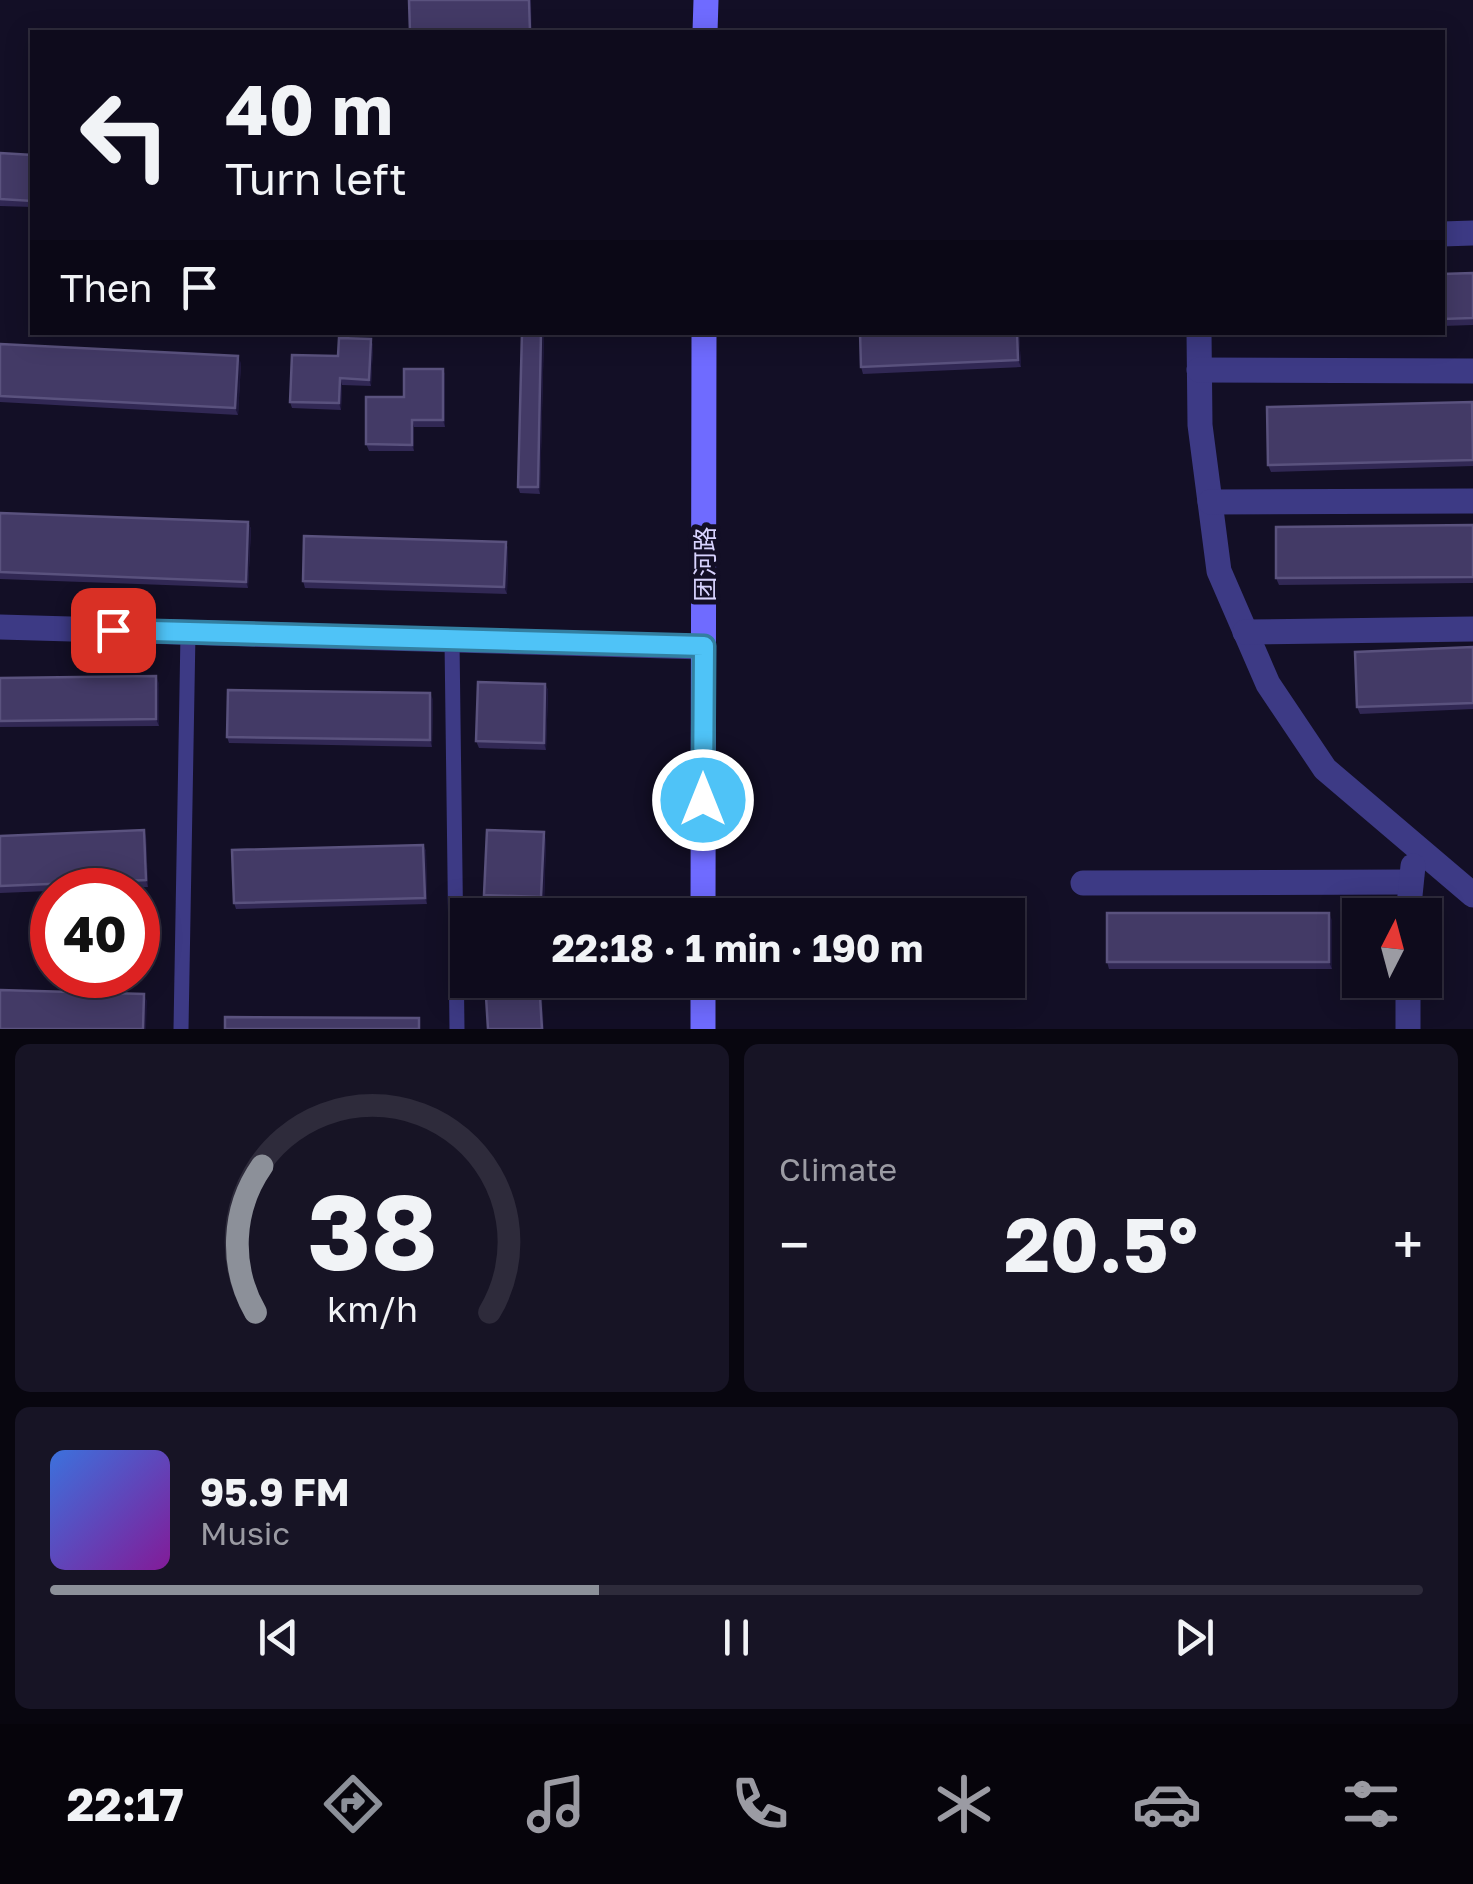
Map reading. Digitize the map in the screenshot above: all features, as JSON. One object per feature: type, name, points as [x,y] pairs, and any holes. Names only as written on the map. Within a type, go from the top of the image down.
[{"type":"street","points":[[705,30],[706,0]]},
{"type":"street","points":[[1445,234],[1473,233]]},
{"type":"street","name":"团河路","points":[[703,898],[704,335]]},
{"type":"street","points":[[1199,335],[1200,426],[1218,571],[1268,684],[1325,769],[1473,895]]},
{"type":"street","points":[[1199,370],[1473,371]]},
{"type":"street","points":[[1210,502],[1473,501]]},
{"type":"street","points":[[0,627],[704,646]]},
{"type":"street","points":[[1246,632],[1473,628]]},
{"type":"street","points":[[1408,898],[1408,882],[1418,850]]},
{"type":"street","points":[[1083,884],[1408,882]]},
{"type":"street","points":[[703,998],[703,1029]]},
{"type":"street","points":[[1408,998],[1408,1029]]},
{"type":"lane","points":[[181,1029],[188,633]]},
{"type":"lane","points":[[452,641],[457,1029]]},
{"type":"building","points":[[409,0],[529,0],[530,30],[410,30]]},
{"type":"building","points":[[0,153],[30,155],[30,201],[0,199]]},
{"type":"building","points":[[1473,273],[1473,318],[1445,319],[1445,274]]},
{"type":"building","points":[[522,335],[541,335],[538,487],[518,487]]},
{"type":"building","points":[[860,335],[1017,335],[1018,360],[861,367]]},
{"type":"building","points":[[339,338],[371,339],[369,380],[340,378],[339,403],[290,402],[292,355],[338,356]]},
{"type":"building","points":[[0,344],[238,356],[235,408],[0,396]]},
{"type":"building","points":[[404,369],[443,369],[443,420],[412,420],[412,445],[366,444],[366,397],[404,397]]},
{"type":"building","points":[[1472,402],[1473,460],[1268,465],[1267,407]]},
{"type":"building","points":[[0,513],[248,522],[246,582],[0,572]]},
{"type":"building","points":[[1473,525],[1473,577],[1276,578],[1276,527]]},
{"type":"building","points":[[304,536],[506,542],[504,587],[303,581]]},
{"type":"building","points":[[1473,647],[1473,703],[1357,707],[1355,652]]},
{"type":"building","points":[[156,676],[156,719],[0,721],[0,678]]},
{"type":"building","points":[[478,682],[545,684],[544,743],[476,741]]},
{"type":"building","points":[[228,690],[430,693],[430,740],[227,737]]},
{"type":"building","points":[[144,830],[146,868],[30,868],[30,885],[0,886],[0,836]]},
{"type":"building","points":[[487,830],[544,832],[541,897],[484,895]]},
{"type":"building","points":[[423,845],[425,898],[234,903],[232,850]]},
{"type":"building","points":[[1107,913],[1329,913],[1329,962],[1107,962]]},
{"type":"building","points":[[0,990],[30,991],[30,998],[144,998],[143,1029],[0,1029]]},
{"type":"building","points":[[486,998],[540,998],[542,1029],[488,1029]]},
{"type":"building","points":[[225,1017],[419,1018],[419,1029],[225,1029]]},
{"type":"route","points":[[113,630],[704,646],[703,800]]}]
